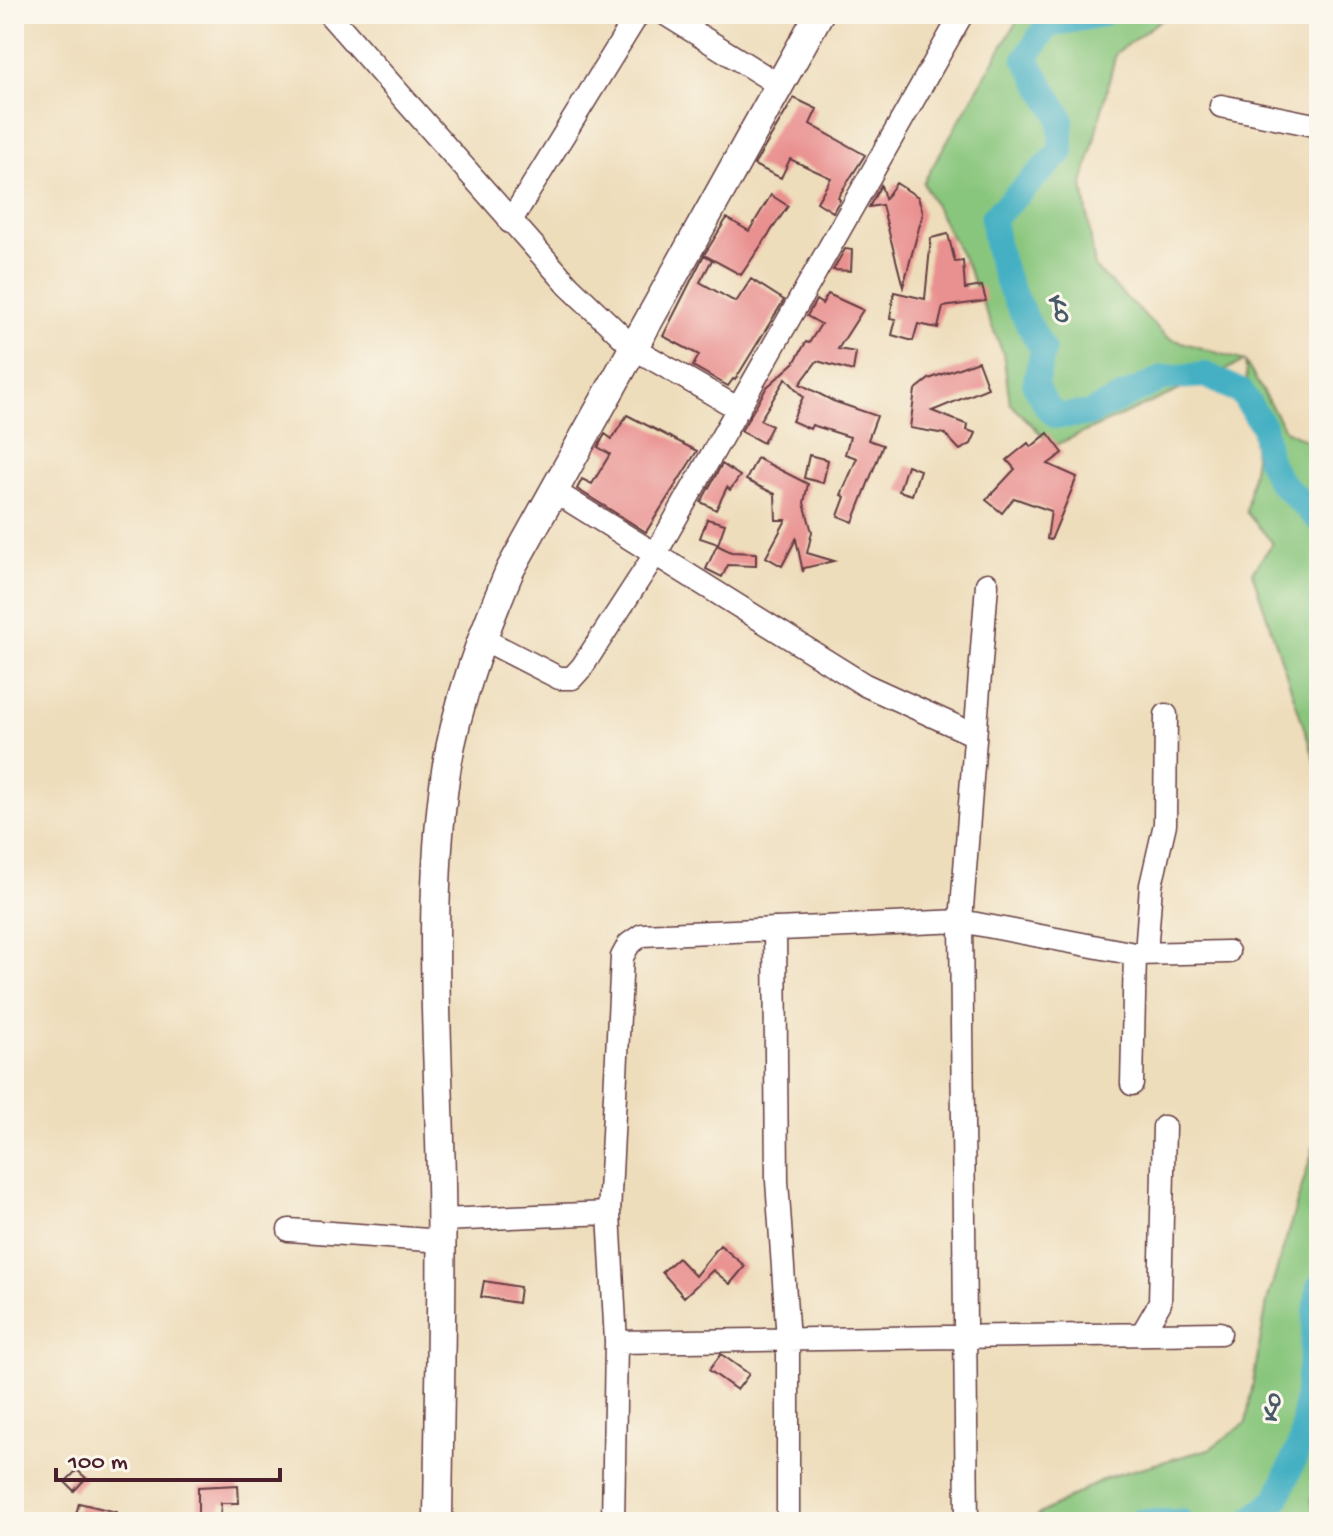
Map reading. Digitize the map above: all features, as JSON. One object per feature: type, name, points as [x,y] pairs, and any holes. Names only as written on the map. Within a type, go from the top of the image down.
[{"type":"main road","points":[[438,1522],[442,1231],[438,842],[446,769],[481,638],[510,570],[819,14]]},
{"type":"street","points":[[329,14],[569,286],[635,349],[739,409]]},
{"type":"street","points":[[510,222],[638,14]]},
{"type":"street","points":[[665,14],[779,85]]},
{"type":"street","points":[[481,638],[559,678],[572,678],[656,553],[962,14]]},
{"type":"street","points":[[1221,106],[1319,126]]},
{"type":"street","points":[[554,491],[865,685],[975,735]]},
{"type":"street","points":[[967,1522],[961,921],[987,584]]},
{"type":"street","points":[[1132,1084],[1141,954],[1151,885],[1165,824],[1166,715]]},
{"type":"street","points":[[613,1522],[616,1342],[609,1213],[622,957],[629,944],[642,935],[961,921],[1141,954],[1228,952]]},
{"type":"street","points":[[775,929],[777,1181],[788,1340],[788,1522]]},
{"type":"street","points":[[1142,1334],[1160,1303],[1164,1127]]},
{"type":"street","points":[[289,1230],[442,1231],[609,1213]]},
{"type":"street","points":[[616,1342],[1220,1333]]},
{"type":"green space","points":[[1021,14],[1179,14],[1162,19],[1116,53],[1083,185],[1095,268],[1168,338],[1245,361],[1053,446],[1010,403],[1003,353],[967,266],[923,183]]},
{"type":"green space","points":[[1245,361],[1285,430],[1319,447],[1319,772],[1252,572],[1273,543],[1246,512],[1255,457]]},
{"type":"green space","points":[[1319,1130],[1319,1481],[1311,1500],[1319,1522],[1035,1522],[1038,1515],[1105,1478],[1209,1449],[1246,1423],[1267,1302]]},
{"type":"building","points":[[794,98],[817,109],[810,124],[865,155],[838,197],[840,200],[833,212],[817,202],[831,178],[790,159],[781,178],[754,165]]},
{"type":"building","points":[[896,183],[918,197],[923,213],[903,287],[882,205],[869,207],[881,185],[885,199]]},
{"type":"building","points":[[771,195],[788,206],[741,275],[704,255],[727,218],[749,231]]},
{"type":"building","points":[[948,234],[955,262],[963,261],[965,289],[982,286],[986,301],[943,307],[938,328],[918,324],[913,341],[892,335],[896,319],[890,318],[894,292],[925,299],[931,238]]},
{"type":"building","points":[[845,249],[852,250],[851,271],[833,270]]},
{"type":"building","points":[[704,255],[712,260],[700,282],[732,300],[736,302],[751,279],[784,300],[735,380],[728,386],[693,366],[699,355],[663,336]]},
{"type":"building","points":[[828,294],[863,310],[838,349],[856,352],[853,371],[817,361],[800,384],[833,401],[877,416],[868,440],[883,445],[853,522],[838,516],[845,497],[841,495],[857,458],[845,454],[850,437],[812,425],[810,429],[792,421],[803,397],[786,378],[760,420],[772,426],[763,443],[741,431],[767,387],[794,363],[806,342],[809,343],[821,324],[807,316],[816,300],[822,304]]},
{"type":"building","points":[[978,361],[988,388],[932,411],[968,425],[967,430],[976,433],[971,444],[960,450],[945,434],[910,428],[915,390],[929,379]]},
{"type":"building","points":[[627,415],[697,451],[646,532],[577,489],[582,479],[592,484],[610,454],[598,447],[605,434],[612,439]]},
{"type":"building","points":[[1048,433],[1063,453],[1048,464],[1077,477],[1051,540],[1047,539],[1051,511],[1014,498],[1002,513],[986,500],[1015,469],[1007,460],[1028,443],[1031,447]]},
{"type":"building","points":[[809,455],[828,460],[823,483],[804,478]]},
{"type":"building","points":[[757,458],[808,484],[804,503],[812,532],[807,553],[834,561],[804,568],[803,572],[796,539],[782,566],[766,557],[786,520],[776,520],[775,494],[746,480]]},
{"type":"building","points":[[722,464],[740,476],[730,490],[727,487],[716,510],[701,502]]},
{"type":"building","points":[[907,465],[920,470],[912,495],[899,491]]},
{"type":"building","points":[[707,519],[725,524],[718,544],[700,538]]},
{"type":"building","points":[[717,545],[731,552],[756,553],[756,566],[728,565],[722,577],[706,569]]},
{"type":"building","points":[[720,1245],[745,1266],[730,1284],[713,1270],[684,1297],[662,1272],[678,1258],[695,1276]]},
{"type":"building","points":[[484,1281],[520,1287],[518,1303],[481,1297]]},
{"type":"building","points":[[721,1354],[749,1374],[737,1390],[709,1370]]},
{"type":"building","points":[[77,1470],[86,1478],[74,1491],[65,1482]]},
{"type":"building","points":[[238,1485],[239,1503],[221,1503],[220,1522],[198,1522],[198,1487]]},
{"type":"building","points":[[79,1503],[116,1512],[113,1522],[74,1522]]},
{"type":"waterway","name":"Ko","points":[[1102,14],[1047,25],[1026,59],[1061,118],[1061,152],[993,218],[1004,271],[1043,350],[1035,385],[1047,407],[1057,416],[1088,414],[1163,378],[1206,375],[1241,392],[1263,426],[1269,461],[1278,479],[1319,520]]},
{"type":"waterway","name":"Ko","points":[[1249,1522],[1277,1499],[1302,1440],[1319,1287]]},
{"type":"waterway","name":"Ko","points":[[1140,1522],[1181,1522]]}]
